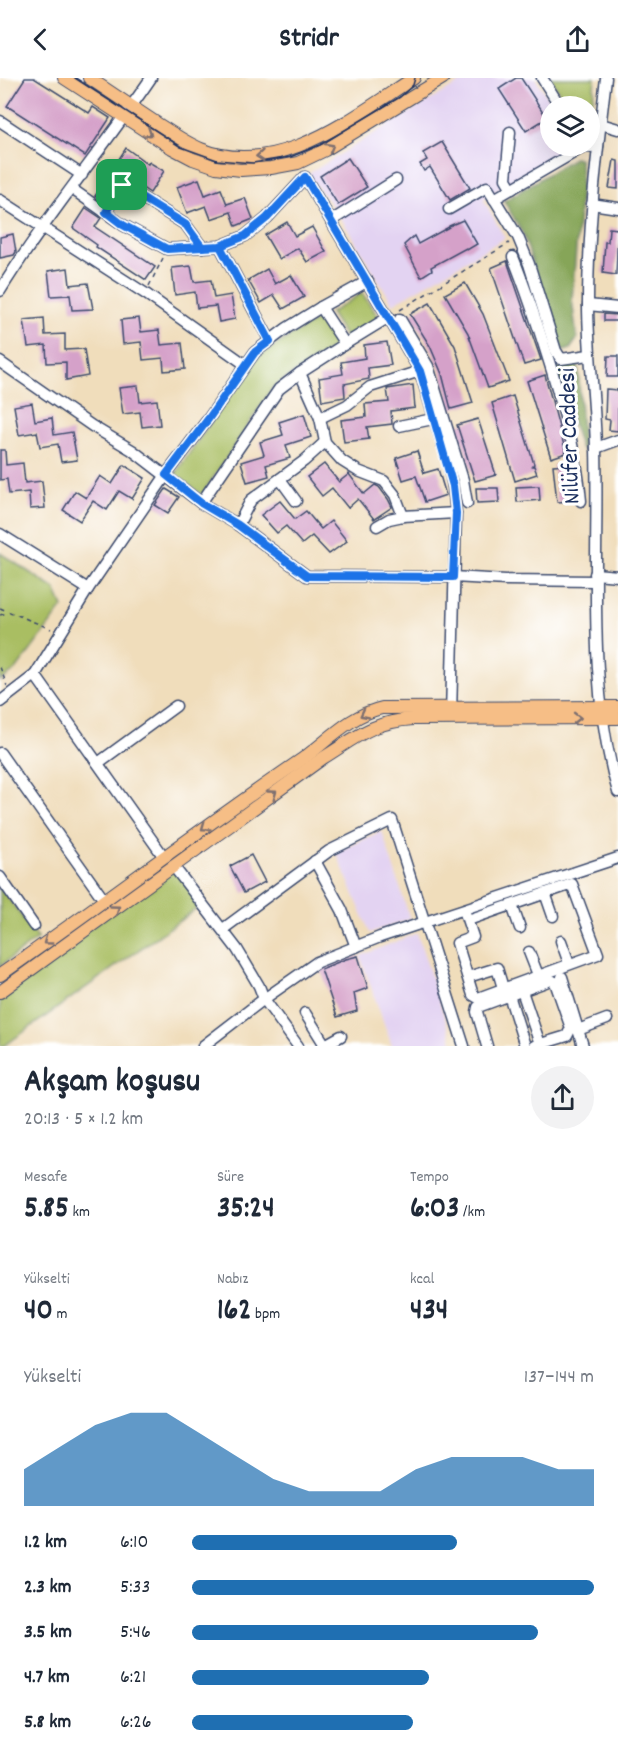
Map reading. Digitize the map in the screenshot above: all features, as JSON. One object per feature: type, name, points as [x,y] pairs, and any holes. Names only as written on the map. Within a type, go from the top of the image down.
[{"type":"main road","points":[[64,78],[172,148],[216,167],[241,171],[298,163],[326,150],[435,80]]},
{"type":"main road","points":[[89,78],[181,138],[202,149],[224,155],[262,156],[300,147],[370,107],[414,78]]},
{"type":"main road","points":[[0,992],[323,758],[377,725],[394,720],[452,714],[601,712],[618,707]]},
{"type":"main road","points":[[0,975],[369,710],[382,708],[452,714]]},
{"type":"main road","points":[[601,712],[618,718]]},
{"type":"street","points":[[0,291],[42,227],[151,78]]},
{"type":"street","points":[[542,78],[554,96]]},
{"type":"street","name":"Nilüfer Caddesi","points":[[600,127],[606,78]]},
{"type":"street","points":[[0,121],[82,175]]},
{"type":"street","points":[[601,124],[618,129]]},
{"type":"street","points":[[510,132],[506,179],[512,189]]},
{"type":"street","points":[[494,199],[568,156]]},
{"type":"street","name":"Nilüfer Caddesi","points":[[594,156],[588,305],[596,448],[595,578],[601,712],[608,757],[618,792]]},
{"type":"street","points":[[298,163],[368,280],[428,366],[463,480],[467,503]]},
{"type":"street","points":[[72,189],[123,225],[167,249],[220,246],[245,236],[267,218],[305,177]]},
{"type":"street","points":[[331,220],[396,180]]},
{"type":"street","points":[[106,212],[122,185],[186,225],[202,247]]},
{"type":"street","points":[[449,209],[487,187],[518,237],[529,264],[556,351],[561,359],[589,355]]},
{"type":"street","points":[[0,200],[146,294],[246,365]]},
{"type":"street","points":[[592,204],[618,208]]},
{"type":"street","points":[[220,246],[270,341]]},
{"type":"street","points":[[513,257],[527,291],[573,442],[579,468],[581,501]]},
{"type":"street","points":[[0,268],[14,268]]},
{"type":"street","points":[[0,702],[35,675],[60,632],[166,475],[255,352],[287,328],[368,280]]},
{"type":"street","points":[[588,305],[618,309]]},
{"type":"street","points":[[321,308],[345,344]]},
{"type":"street","points":[[201,503],[279,389],[345,344],[395,318]]},
{"type":"street","points":[[395,318],[420,371],[451,475],[456,513],[452,714]]},
{"type":"street","points":[[0,362],[92,426],[132,450],[201,503],[238,525],[307,576],[453,577],[506,580],[618,576]]},
{"type":"street","points":[[320,418],[347,405],[370,387],[420,371]]},
{"type":"street","points":[[300,373],[320,418],[325,442],[342,461],[358,471],[384,481],[395,495],[403,516]]},
{"type":"street","points":[[399,426],[434,419]]},
{"type":"street","points":[[596,448],[618,440]]},
{"type":"street","points":[[238,525],[252,500],[304,461],[325,442]]},
{"type":"street","points":[[280,479],[296,501]]},
{"type":"street","points":[[377,526],[389,519],[403,516],[456,513]]},
{"type":"street","points":[[0,534],[88,590]]},
{"type":"street","points":[[35,675],[164,857]]},
{"type":"street","points":[[98,763],[176,706]]},
{"type":"street","points":[[0,753],[104,900]]},
{"type":"street","points":[[223,929],[329,851],[392,820],[464,1046]]},
{"type":"street","points":[[466,915],[618,858]]},
{"type":"street","points":[[315,861],[342,910],[356,947]]},
{"type":"street","points":[[174,867],[223,929],[259,986],[264,999],[298,1046]]},
{"type":"street","points":[[0,877],[34,926]]},
{"type":"street","points":[[202,1046],[317,962],[423,923],[512,905],[572,884],[598,954],[538,975],[478,1007],[477,1012],[488,1046]]},
{"type":"street","points":[[545,893],[553,916]]},
{"type":"street","points":[[512,905],[520,928]]},
{"type":"street","points":[[466,915],[474,937],[457,943],[473,994],[478,998],[522,991],[545,981],[555,982],[571,1028],[567,1036],[537,1045],[522,991]]},
{"type":"street","points":[[561,941],[569,963]]},
{"type":"street","points":[[529,952],[538,975]]},
{"type":"street","points":[[468,977],[497,968],[525,1046]]},
{"type":"street","points":[[562,977],[583,1046]]},
{"type":"street","points":[[305,1013],[324,1045],[341,1036]]},
{"type":"street","points":[[578,1030],[607,1019]]},
{"type":"path","points":[[395,318],[518,237]]},
{"type":"path","points":[[146,294],[167,249]]},
{"type":"path","points":[[0,608],[60,632]]},
{"type":"path","points":[[0,615],[8,613]]},
{"type":"path","points":[[0,667],[10,695]]},
{"type":"shaded area","points":[[468,78],[535,78],[547,96],[540,96],[540,156],[553,156],[483,199],[505,238],[393,304],[339,215],[308,174]]},
{"type":"shaded area","points":[[382,831],[410,919],[370,933],[336,852]]},
{"type":"shaded area","points":[[417,933],[453,1046],[392,1046],[360,956]]},
{"type":"green space","points":[[550,78],[595,78],[593,96],[562,96]]},
{"type":"green space","points":[[575,157],[580,159],[581,187],[572,299],[577,339],[570,349],[564,351],[523,234],[504,201]]},
{"type":"green space","points":[[362,293],[380,319],[347,340],[330,313]]},
{"type":"green space","points":[[323,316],[340,343],[273,387],[202,495],[175,474],[247,369],[260,355]]},
{"type":"green space","points":[[578,363],[583,451],[556,369]]},
{"type":"green space","points":[[0,553],[55,589],[63,607],[16,670],[0,681]]},
{"type":"green space","points":[[174,867],[203,904],[4,1046],[0,1046],[0,993]]},
{"type":"green space","points":[[0,887],[38,938],[0,966]]},
{"type":"building","points":[[25,78],[34,78],[89,113],[93,107],[110,118],[85,156],[7,106]]},
{"type":"building","points":[[516,78],[521,78],[540,107],[540,122],[526,131],[499,89]]},
{"type":"building","points":[[442,142],[470,188],[450,200],[430,167],[424,171],[420,164],[427,160],[423,153]]},
{"type":"building","points":[[126,148],[148,164],[149,162],[164,171],[150,193],[126,177],[119,178],[103,202],[95,196]]},
{"type":"building","points":[[348,158],[367,187],[338,205],[320,176]]},
{"type":"building","points":[[614,160],[618,161],[618,189],[609,188]]},
{"type":"building","points":[[199,179],[205,195],[221,189],[227,204],[245,198],[253,219],[236,226],[231,212],[211,219],[206,206],[187,213],[177,187]]},
{"type":"building","points":[[86,208],[101,218],[95,227],[155,267],[146,280],[96,247],[97,245],[73,228]]},
{"type":"building","points":[[463,220],[477,244],[431,267],[432,270],[421,277],[404,245],[414,236],[418,244]]},
{"type":"building","points":[[287,222],[295,236],[312,227],[326,252],[307,262],[298,248],[279,259],[265,235]]},
{"type":"building","points":[[609,228],[618,229],[616,275],[603,273],[605,242],[608,242]]},
{"type":"building","points":[[13,234],[16,252],[14,255],[0,258],[0,237]]},
{"type":"building","points":[[507,261],[541,360],[524,365],[491,268]]},
{"type":"building","points":[[191,266],[194,282],[211,280],[214,298],[231,295],[235,319],[219,322],[216,306],[197,308],[195,292],[175,295],[172,268]]},
{"type":"building","points":[[68,268],[70,285],[88,283],[93,309],[72,310],[70,295],[51,296],[48,271]]},
{"type":"building","points":[[267,269],[275,284],[291,275],[304,297],[283,309],[274,295],[261,303],[248,280]]},
{"type":"building","points":[[465,283],[483,314],[509,381],[488,388],[468,333],[445,294]]},
{"type":"building","points":[[430,303],[455,346],[473,403],[451,409],[442,374],[430,346],[410,314]]},
{"type":"building","points":[[604,314],[618,315],[618,321],[604,321]]},
{"type":"building","points":[[44,318],[45,335],[65,334],[65,350],[84,349],[88,376],[66,380],[66,362],[47,363],[46,345],[28,347],[24,320]]},
{"type":"building","points":[[139,318],[141,332],[159,330],[161,345],[182,343],[185,369],[164,371],[163,358],[143,360],[141,342],[123,344],[121,320]]},
{"type":"building","points":[[387,342],[391,365],[368,368],[369,379],[344,384],[345,397],[322,401],[319,378],[343,374],[341,362],[365,358],[364,345]]},
{"type":"building","points":[[608,356],[618,356],[618,377],[607,377]]},
{"type":"building","points":[[545,375],[566,453],[551,458],[527,381]]},
{"type":"building","points":[[413,385],[415,408],[391,411],[392,424],[367,427],[369,439],[344,442],[341,420],[366,417],[365,404],[389,402],[387,389]]},
{"type":"building","points":[[138,386],[140,402],[157,400],[160,425],[142,427],[140,412],[123,414],[119,388]]},
{"type":"building","points":[[606,389],[618,390],[618,431],[609,430],[610,420],[605,419]]},
{"type":"building","points":[[513,396],[534,464],[532,466],[537,474],[515,481],[492,403]]},
{"type":"building","points":[[32,403],[35,421],[52,418],[54,435],[72,432],[77,460],[61,462],[58,444],[40,447],[37,432],[19,435],[14,406]]},
{"type":"building","points":[[304,414],[311,437],[286,445],[290,458],[266,465],[269,476],[247,482],[241,462],[264,455],[260,442],[283,435],[279,422]]},
{"type":"building","points":[[478,419],[496,475],[475,481],[457,425]]},
{"type":"building","points":[[0,450],[5,450],[6,465],[23,463],[25,483],[42,481],[45,508],[30,509],[29,492],[9,494],[7,479],[0,480]]},
{"type":"building","points":[[417,451],[424,473],[438,469],[446,495],[425,502],[416,476],[403,480],[396,458]]},
{"type":"building","points":[[324,464],[339,482],[349,474],[364,494],[375,485],[379,487],[392,507],[374,519],[358,499],[348,508],[332,488],[322,496],[307,477]]},
{"type":"building","points":[[568,464],[573,501],[557,502],[553,465]]},
{"type":"building","points":[[124,465],[145,478],[132,499],[119,491],[107,510],[93,501],[80,521],[63,510],[75,491],[86,498],[100,476],[112,484]]},
{"type":"building","points":[[539,486],[540,500],[517,502],[516,487]]},
{"type":"building","points":[[476,488],[498,488],[499,502],[477,503]]},
{"type":"building","points":[[166,489],[179,497],[168,513],[155,505]]},
{"type":"building","points":[[280,501],[295,519],[306,511],[321,529],[331,521],[347,541],[329,554],[312,536],[302,544],[286,526],[277,533],[261,515]]},
{"type":"building","points":[[251,855],[265,882],[244,893],[230,866]]},
{"type":"building","points":[[358,956],[368,988],[354,993],[357,1011],[337,1017],[321,969]]},
{"type":"tram line","points":[[75,78],[181,147],[217,160],[253,163],[290,157],[320,145],[400,97],[413,85],[415,78]]},
{"type":"route","points":[[122,185],[106,212],[123,225],[167,249],[220,246],[245,236],[267,218],[301,184],[305,177],[420,371],[453,486],[456,513],[453,577],[307,576],[238,525],[201,503],[166,475],[255,352],[270,341],[220,246],[202,247],[186,225],[122,185]]}]
